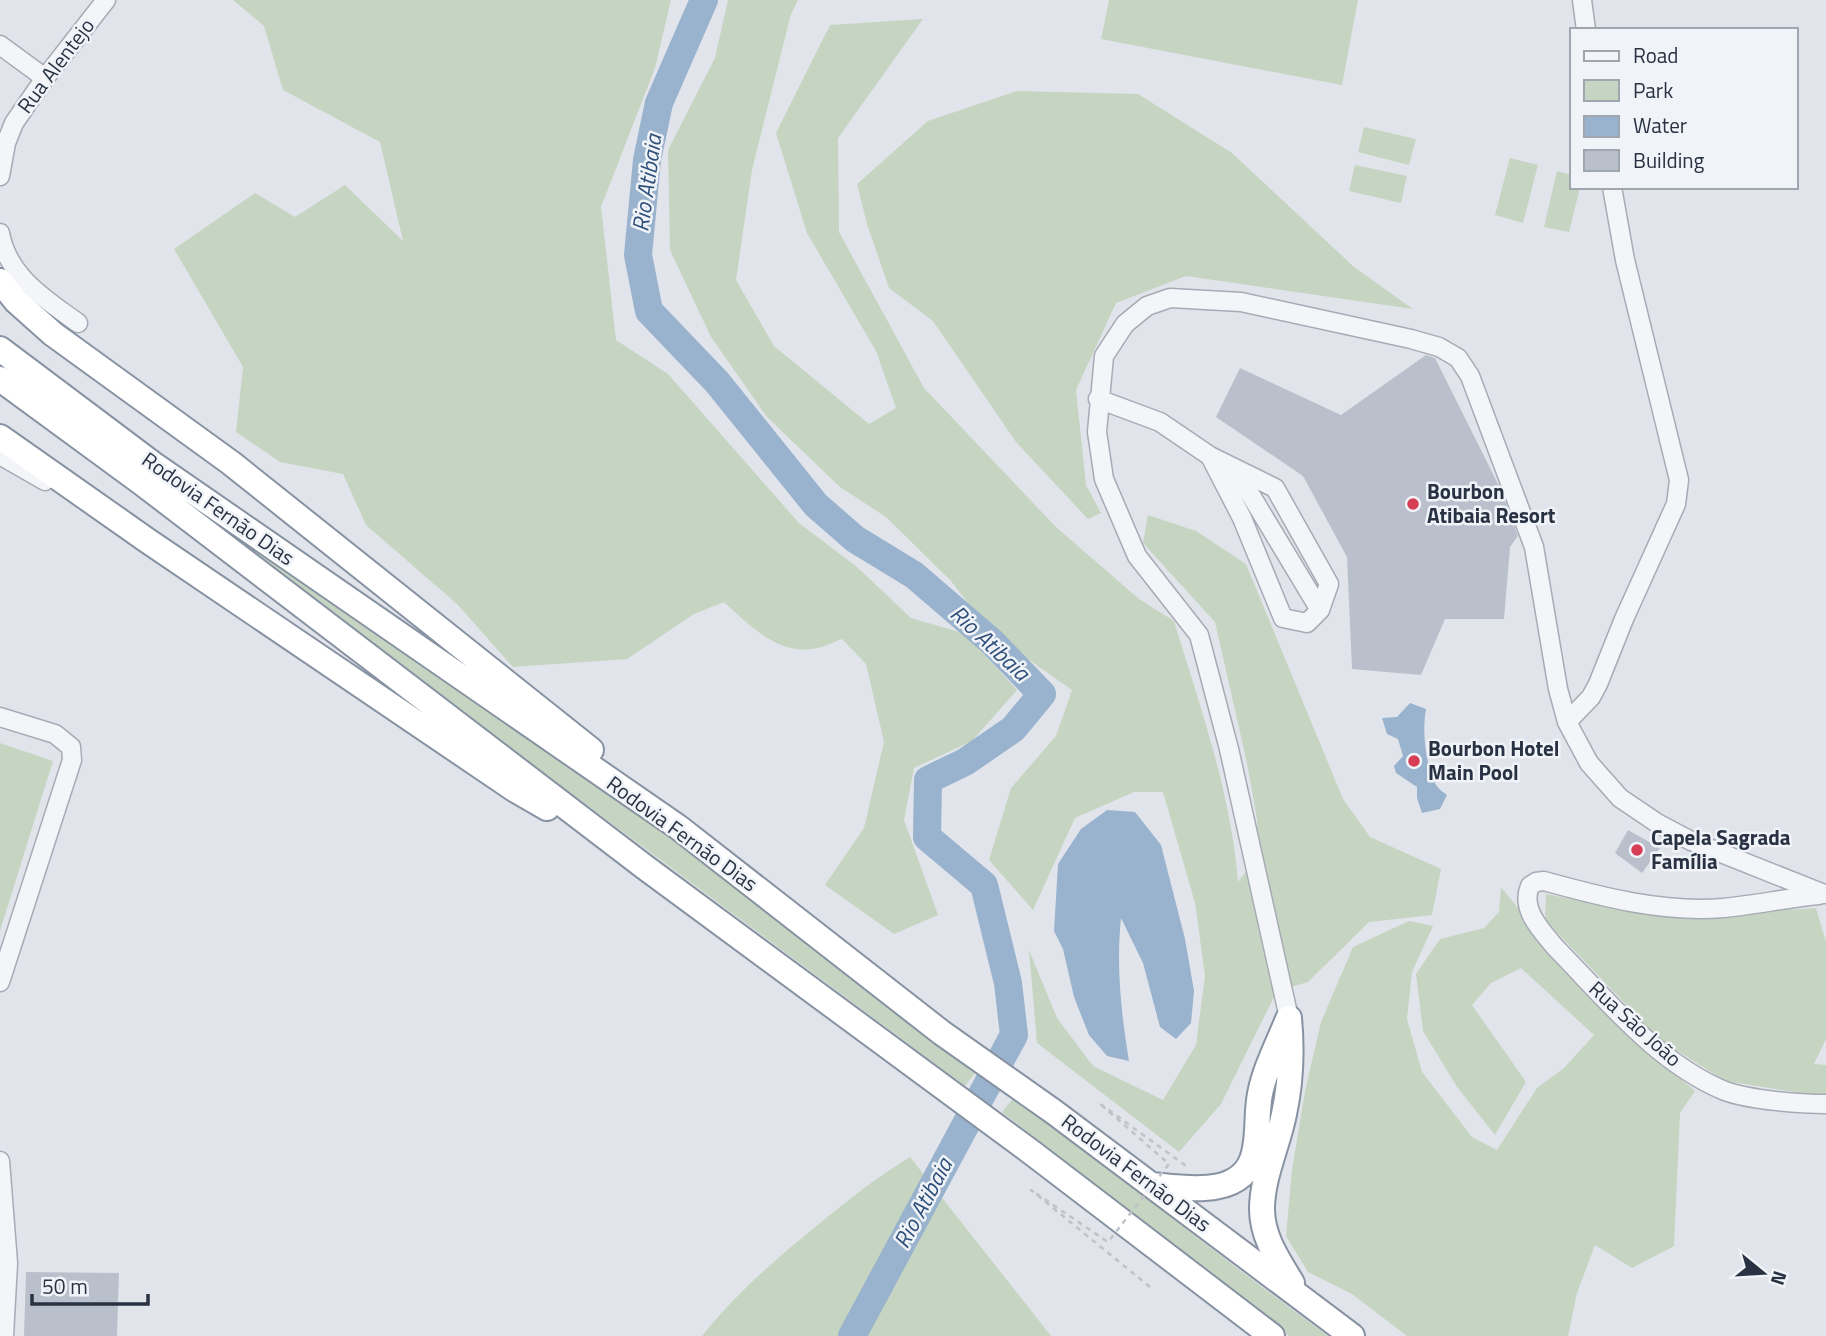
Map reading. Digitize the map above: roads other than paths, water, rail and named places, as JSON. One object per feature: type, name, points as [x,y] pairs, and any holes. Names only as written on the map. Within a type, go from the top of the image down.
[{"type":"highway","points":[[0,281],[16,301],[53,334],[264,488],[573,735],[678,827]]},
{"type":"highway","name":"Rodovia Fernão Dias","points":[[0,349],[153,464],[678,827],[942,1033],[1054,1112],[1352,1336]]},
{"type":"highway","name":"Rodovia Fernão Dias","points":[[0,379],[142,483],[646,868],[1031,1152],[1272,1336]]},
{"type":"highway","points":[[1,455],[148,541],[514,789],[646,868]]},
{"type":"highway","points":[[1152,1185],[1200,1190],[1217,1188],[1230,1183],[1250,1165],[1254,1153],[1260,1095],[1267,1068],[1289,1018]]},
{"type":"highway","points":[[1289,1018],[1292,1047],[1290,1079],[1284,1114],[1265,1185],[1262,1209],[1266,1234],[1275,1256],[1300,1296]]},
{"type":"street","name":"Rua Alentejo","points":[[0,176],[6,143],[14,122],[106,0]]},
{"type":"street","points":[[1582,0],[1586,28]]},
{"type":"street","points":[[0,45],[45,78]]},
{"type":"street","points":[[1567,722],[1582,708],[1598,684],[1676,504],[1679,480],[1625,260],[1612,189]]},
{"type":"street","points":[[0,233],[3,251],[17,272],[38,294],[78,323]]},
{"type":"street","points":[[1289,1018],[1229,749],[1199,635],[1137,556],[1104,479],[1097,432],[1104,356],[1125,324],[1147,306],[1170,298],[1254,304],[1410,339],[1439,347],[1458,358],[1470,376],[1534,547],[1558,689],[1567,722],[1589,763],[1620,798],[1691,841],[1825,894]]},
{"type":"street","points":[[1098,399],[1160,422],[1210,456],[1235,468],[1320,610],[1307,623],[1283,618],[1242,518],[1210,456]]},
{"type":"street","points":[[0,717],[55,734],[71,747],[72,760],[0,982]]},
{"type":"street","name":"Rua São João","points":[[1825,894],[1724,908],[1690,908],[1643,904],[1544,881],[1530,886],[1527,893],[1530,911],[1555,947],[1626,1020],[1669,1059],[1701,1080],[1728,1092],[1808,1104],[1826,1104]]},
{"type":"street","points":[[0,1161],[8,1263],[4,1336]]},
{"type":"water","name":"Bourbon Hotel Main Pool","points":[[1410,703],[1426,709],[1424,736],[1429,766],[1436,785],[1447,795],[1440,809],[1422,813],[1417,787],[1396,773],[1394,766],[1403,756],[1398,739],[1387,734],[1382,718],[1397,717]]},
{"type":"water","points":[[1107,810],[1135,812],[1161,845],[1185,939],[1194,991],[1191,1023],[1176,1039],[1160,1027],[1143,963],[1121,918],[1120,989],[1129,1061],[1107,1056],[1089,1035],[1074,997],[1063,949],[1054,931],[1058,864],[1081,829]]},
{"type":"waterway","name":"Rio Atibaia","points":[[704,0],[659,103],[647,160],[638,255],[649,311],[717,382],[816,505],[855,539],[914,575],[992,642],[1042,694],[1013,729],[965,762],[928,780],[927,837],[984,885],[1008,983],[1014,1035],[852,1336]]},
{"type":"place","name":"Bourbon Atibaia Resort","points":[[1413,504]]},
{"type":"place","name":"Bourbon Hotel Main Pool","points":[[1414,761]]},
{"type":"place","name":"Capela Sagrada Família","points":[[1637,850]]}]
